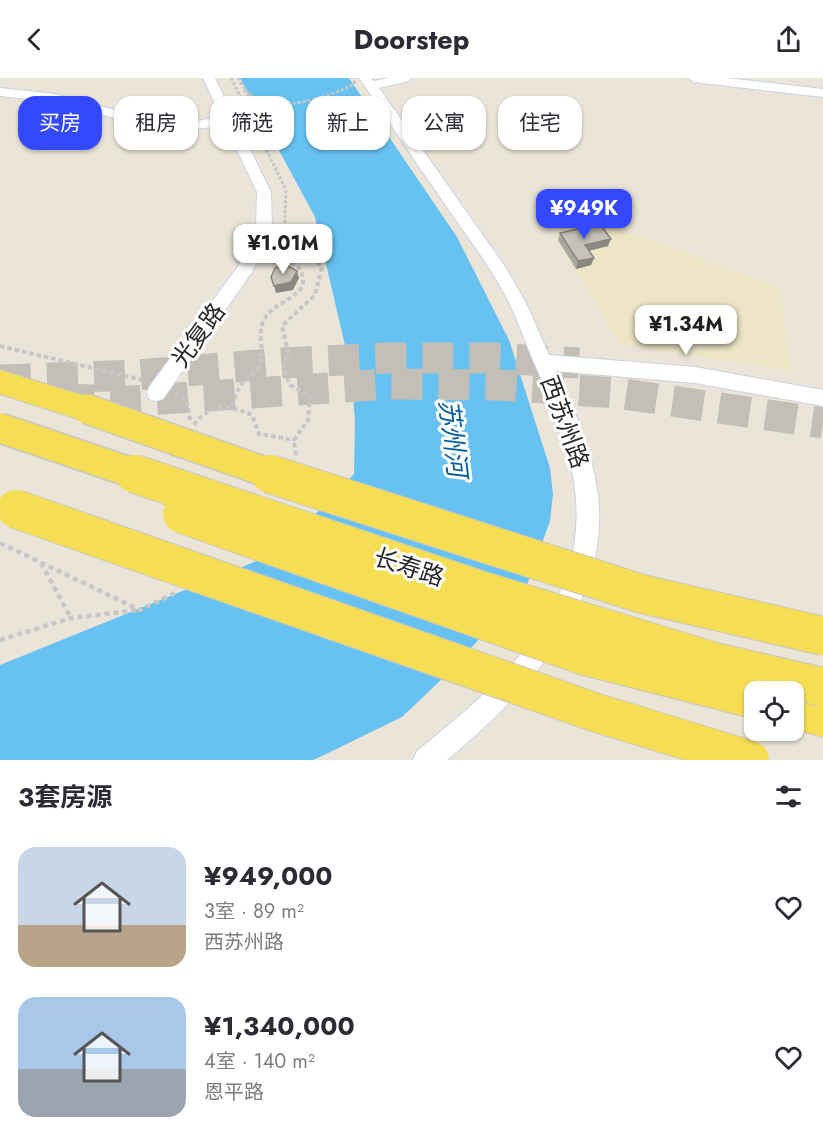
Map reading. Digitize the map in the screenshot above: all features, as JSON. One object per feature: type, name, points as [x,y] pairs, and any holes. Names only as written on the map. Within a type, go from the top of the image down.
[{"type":"main road","name":"长寿路","points":[[0,382],[87,409],[294,482],[642,594],[823,636]]},
{"type":"main road","name":"长寿路","points":[[0,428],[480,590],[715,662],[823,687]]},
{"type":"main road","name":"长寿路","points":[[0,449],[585,656],[744,696]]},
{"type":"main road","points":[[8,507],[597,714],[750,760]]},
{"type":"main road","points":[[804,711],[823,716]]},
{"type":"street","name":"光复路","points":[[209,78],[217,96]]},
{"type":"street","points":[[360,81],[405,78]]},
{"type":"street","points":[[694,78],[823,93]]},
{"type":"street","name":"西苏州路","points":[[360,81],[510,288],[564,407],[584,470],[588,526],[579,572],[570,596],[549,635],[508,689],[480,716],[426,760]]},
{"type":"street","points":[[0,92],[55,98],[171,129],[210,123]]},
{"type":"street","name":"光复路","points":[[156,393],[246,268],[264,230],[264,192],[243,150]]},
{"type":"street","points":[[543,362],[695,375],[823,398]]},
{"type":"path","points":[[238,78],[248,96]]},
{"type":"path","points":[[244,90],[258,99],[291,102],[344,91],[360,81]]},
{"type":"path","points":[[264,230],[311,253],[322,267],[315,295],[282,326],[288,352],[284,369],[290,385],[310,395],[312,408],[308,423],[294,440]]},
{"type":"path","points":[[232,406],[237,387],[258,369],[261,356],[260,328],[265,317],[301,290],[304,281],[302,271],[296,264],[280,257],[284,240]]},
{"type":"path","points":[[41,563],[71,618]]},
{"type":"path","points":[[0,640],[71,618],[140,610]]},
{"type":"shaded area","points":[[574,224],[617,230],[652,240],[780,288],[791,371],[619,344],[554,234],[576,228]]},
{"type":"water","name":"苏州河","points":[[240,78],[349,78],[361,96],[306,96],[306,150],[390,150],[390,138],[457,237],[509,340],[550,468],[553,494],[550,521],[525,590],[443,678],[402,717],[313,760],[0,760],[0,665],[279,552],[354,474],[355,421],[351,371],[315,217],[279,150],[294,150],[294,96],[250,96]]},
{"type":"building","points":[[600,224],[611,239],[585,245],[594,258],[578,261],[560,233]]},
{"type":"building","points":[[284,264],[297,271],[291,282],[274,286],[271,277],[275,268]]},
{"type":"tunnel","points":[[0,380],[138,375],[282,363],[388,358],[493,358],[579,363]]},
{"type":"tunnel","points":[[63,399],[132,401],[390,384],[498,385],[617,393],[823,423]]}]
